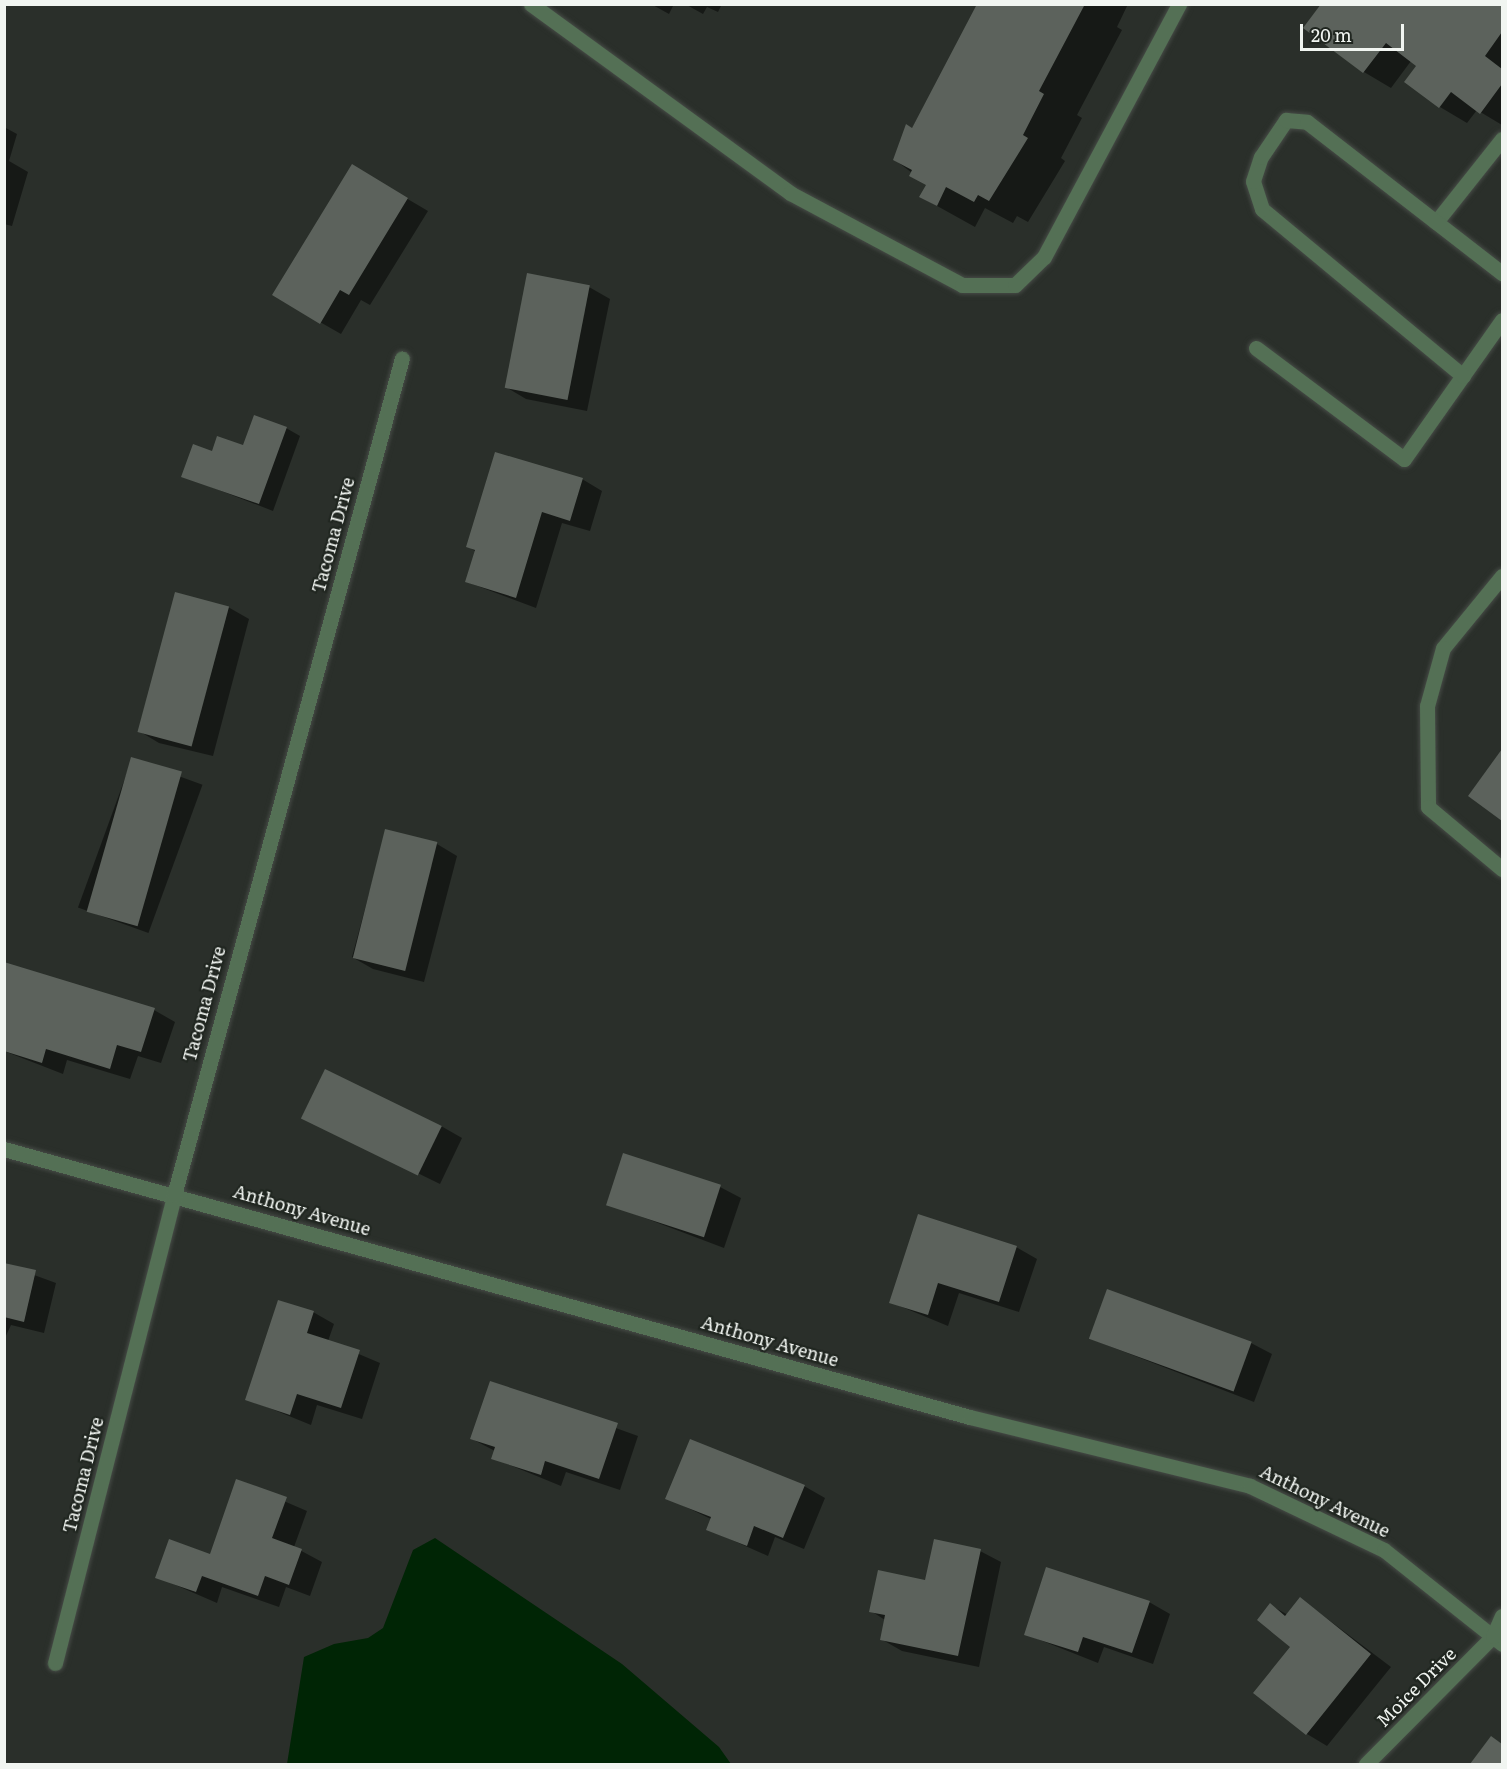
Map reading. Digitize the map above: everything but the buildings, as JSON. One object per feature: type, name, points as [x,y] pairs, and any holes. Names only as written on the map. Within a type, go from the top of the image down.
[{"type":"street","points":[[531,4],[790,193],[962,285],[1015,285],[1044,257],[1179,4]]},
{"type":"street","points":[[1463,376],[1262,209],[1253,181],[1261,157],[1286,120],[1307,123],[1503,273]]},
{"type":"street","points":[[1436,222],[1503,139]]},
{"type":"street","points":[[1256,348],[1404,459],[1503,320]]},
{"type":"street","name":"Tacoma Drive","points":[[55,1664],[174,1195],[402,358]]},
{"type":"street","points":[[1503,576],[1443,648],[1427,706],[1428,807],[1503,869]]},
{"type":"street","name":"Anthony Avenue","points":[[4,1149],[970,1417],[1250,1486],[1384,1550],[1498,1640]]},
{"type":"street","name":"Moice Drive","points":[[1366,1764],[1498,1640],[1503,1616]]},
{"type":"shaded area","points":[[435,1538],[622,1664],[719,1747],[731,1764],[287,1764],[304,1657],[334,1644],[368,1638],[383,1628],[413,1550]]}]
